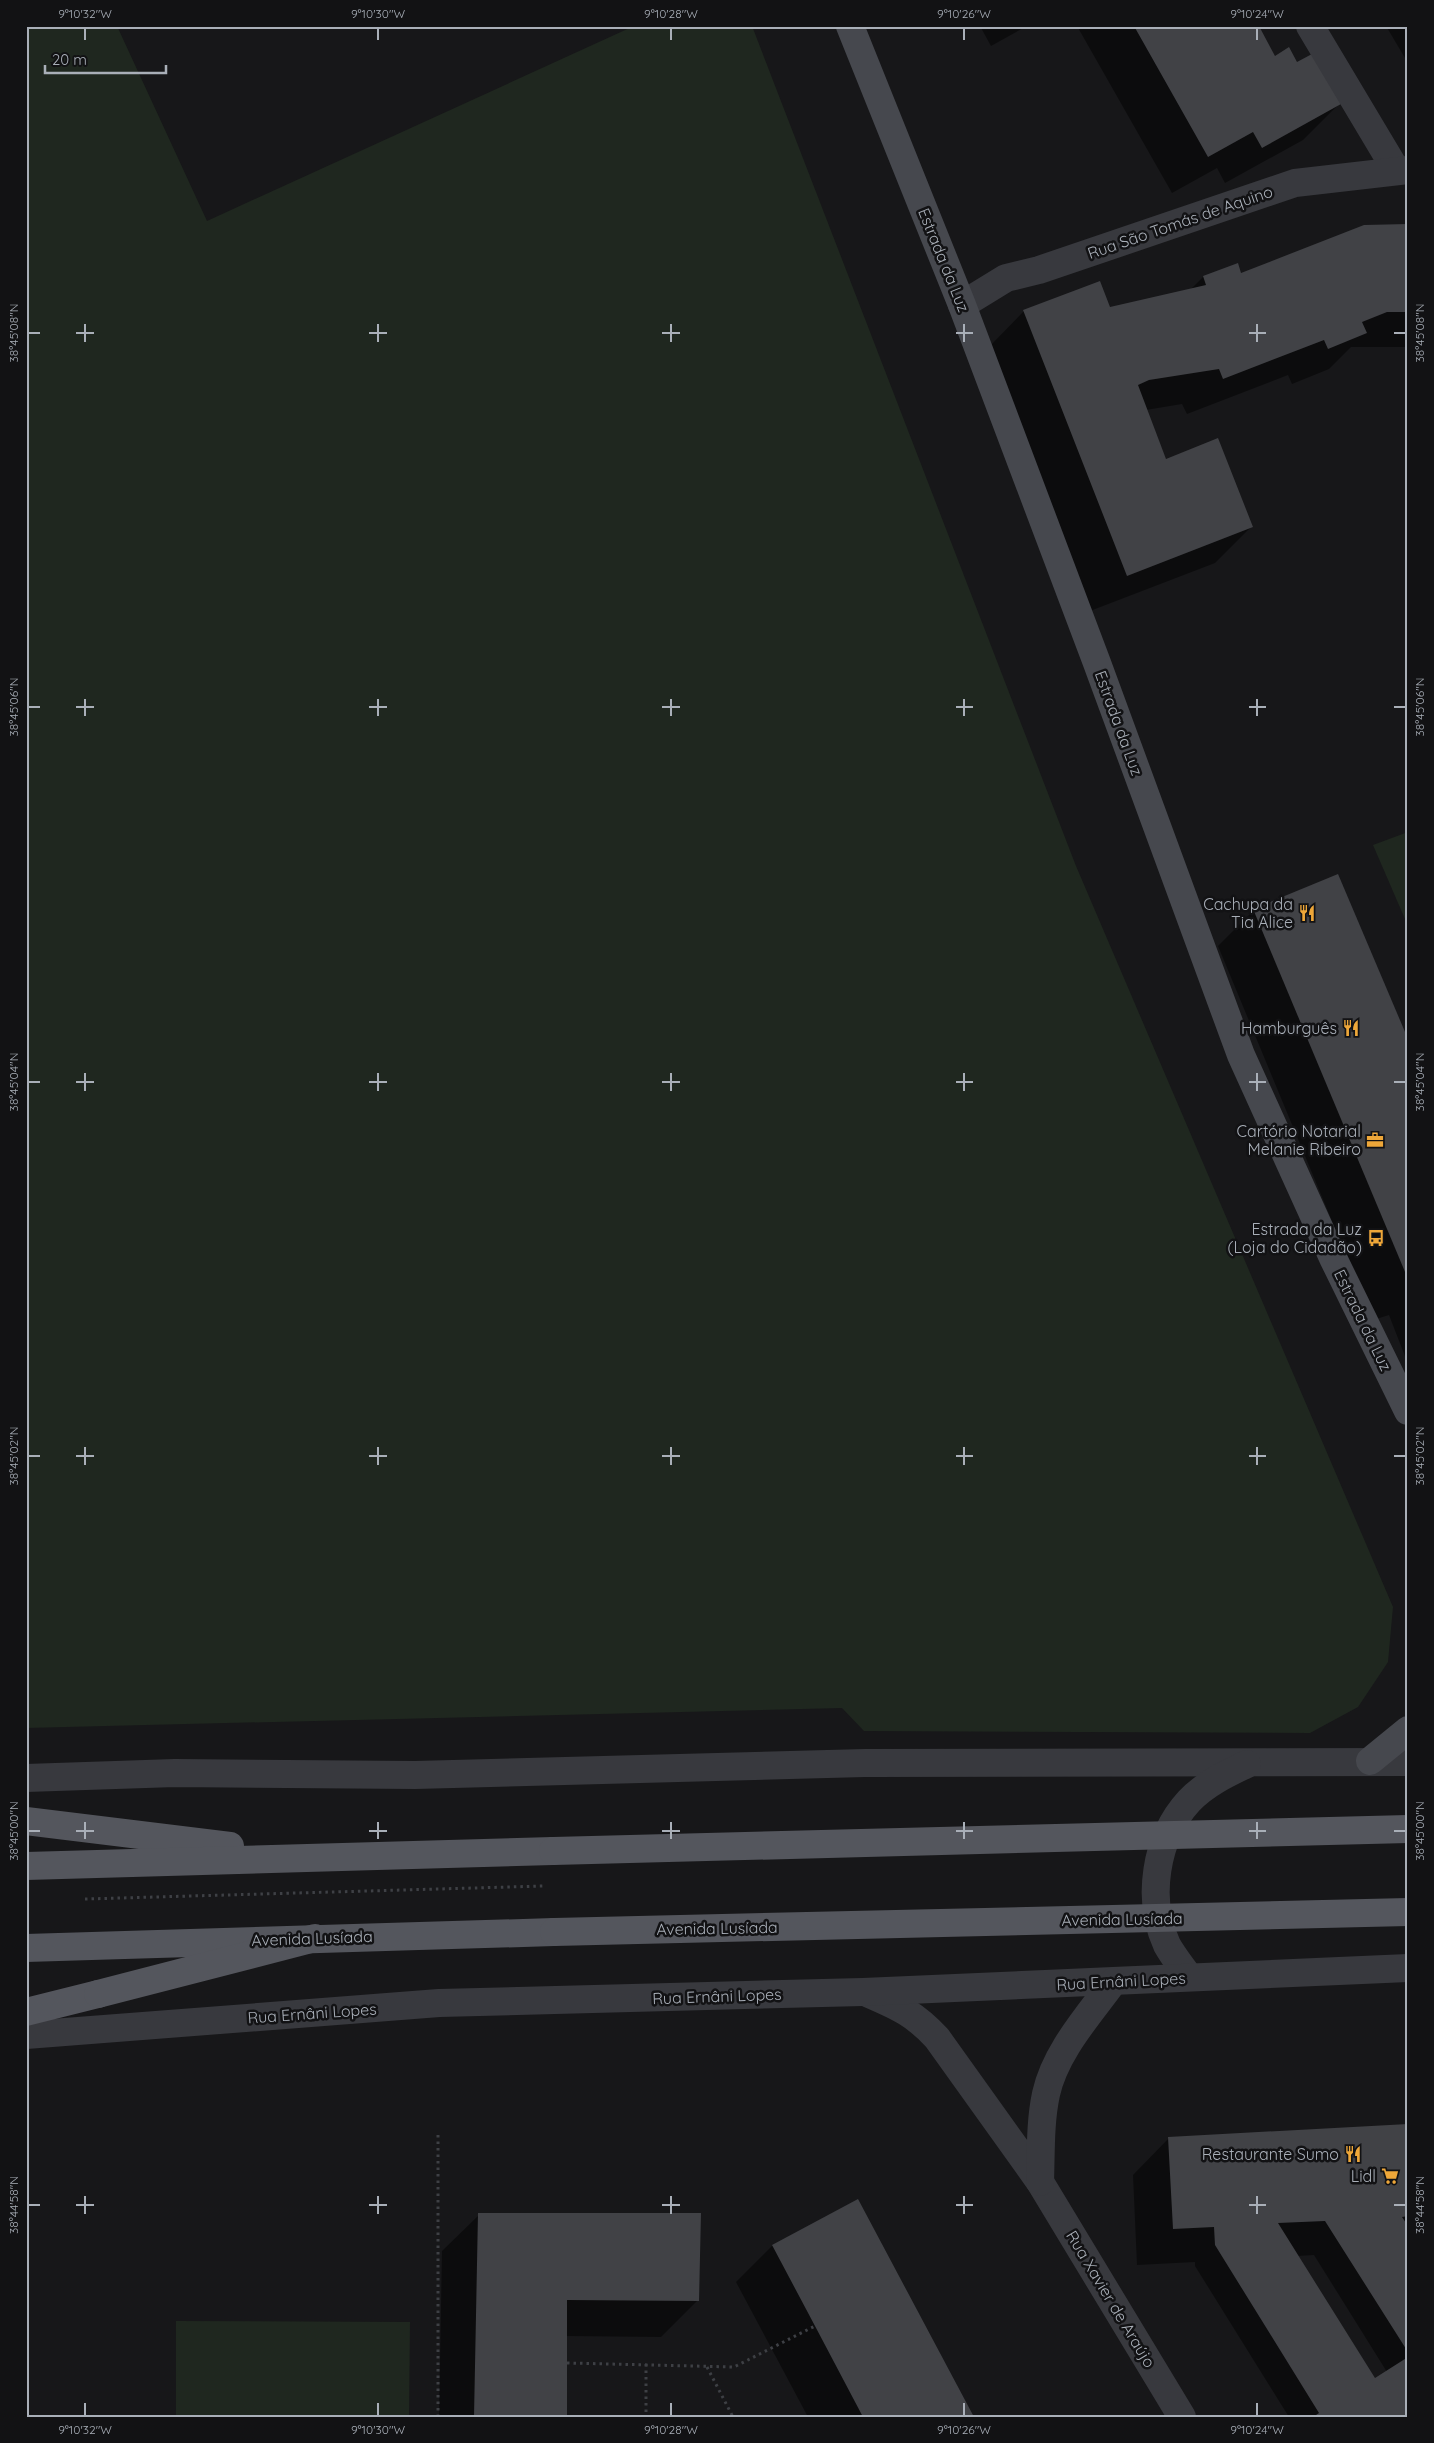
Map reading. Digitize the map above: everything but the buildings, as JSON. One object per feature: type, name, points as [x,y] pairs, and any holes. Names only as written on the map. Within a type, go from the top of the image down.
[{"type":"main road","name":"Estrada da Luz","points":[[850,26],[962,305],[1097,663],[1241,1055],[1333,1258],[1408,1411]]},
{"type":"main road","points":[[1370,1761],[1408,1730]]},
{"type":"main road","points":[[26,1820],[323,1858]]},
{"type":"main road","points":[[26,1866],[1408,1830]]},
{"type":"main road","name":"Avenida Lusíada","points":[[26,1948],[315,1938],[1408,1912]]},
{"type":"main road","points":[[26,2012],[315,1938]]},
{"type":"street","points":[[1310,26],[1402,170]]},
{"type":"street","name":"Rua São Tomás de Aquino","points":[[962,305],[1006,278],[1039,270],[1295,183],[1402,170]]},
{"type":"street","points":[[1189,1977],[1167,1945],[1156,1909],[1156,1870],[1167,1834],[1188,1802],[1218,1777],[1253,1762]]},
{"type":"street","points":[[26,1778],[175,1773],[415,1775],[864,1763],[1408,1762]]},
{"type":"street","name":"Rua Ernâni Lopes","points":[[26,2035],[439,2003],[863,1992],[1408,1968]]},
{"type":"street","points":[[1040,2182],[1042,2128],[1047,2092],[1068,2046],[1113,1982]]},
{"type":"street","name":"Rua Xavier de Araújo","points":[[863,1992],[897,2006],[919,2019],[937,2038],[1040,2182],[1182,2417]]},
{"type":"path","points":[[438,2135],[438,2417]]},
{"type":"path","points":[[567,2363],[734,2367],[815,2326]]},
{"type":"path","points":[[646,2364],[646,2417]]},
{"type":"path","points":[[706,2366],[733,2417]]},
{"type":"shaded area","points":[[26,26],[117,26],[207,221],[634,26],[752,26],[1076,866],[1393,1607],[1388,1662],[1358,1707],[1310,1733],[864,1731],[842,1708],[26,1728]]},
{"type":"shaded area","points":[[1408,832],[1408,926],[1373,845]]},
{"type":"shaded area","points":[[176,2321],[410,2322],[409,2417],[176,2417]]},
{"type":"place","name":"Cachupa da Tia Alice","points":[[1307,913]]},
{"type":"place","name":"Hamburguês","points":[[1351,1028]]},
{"type":"place","name":"Cartório Notarial Melanie Ribeiro","points":[[1375,1140]]},
{"type":"place","name":"Estrada da Luz (Loja do Cidadão)","points":[[1376,1238]]},
{"type":"place","name":"Restaurante Sumo","points":[[1353,2154]]},
{"type":"place","name":"Lidl","points":[[1390,2176]]}]
